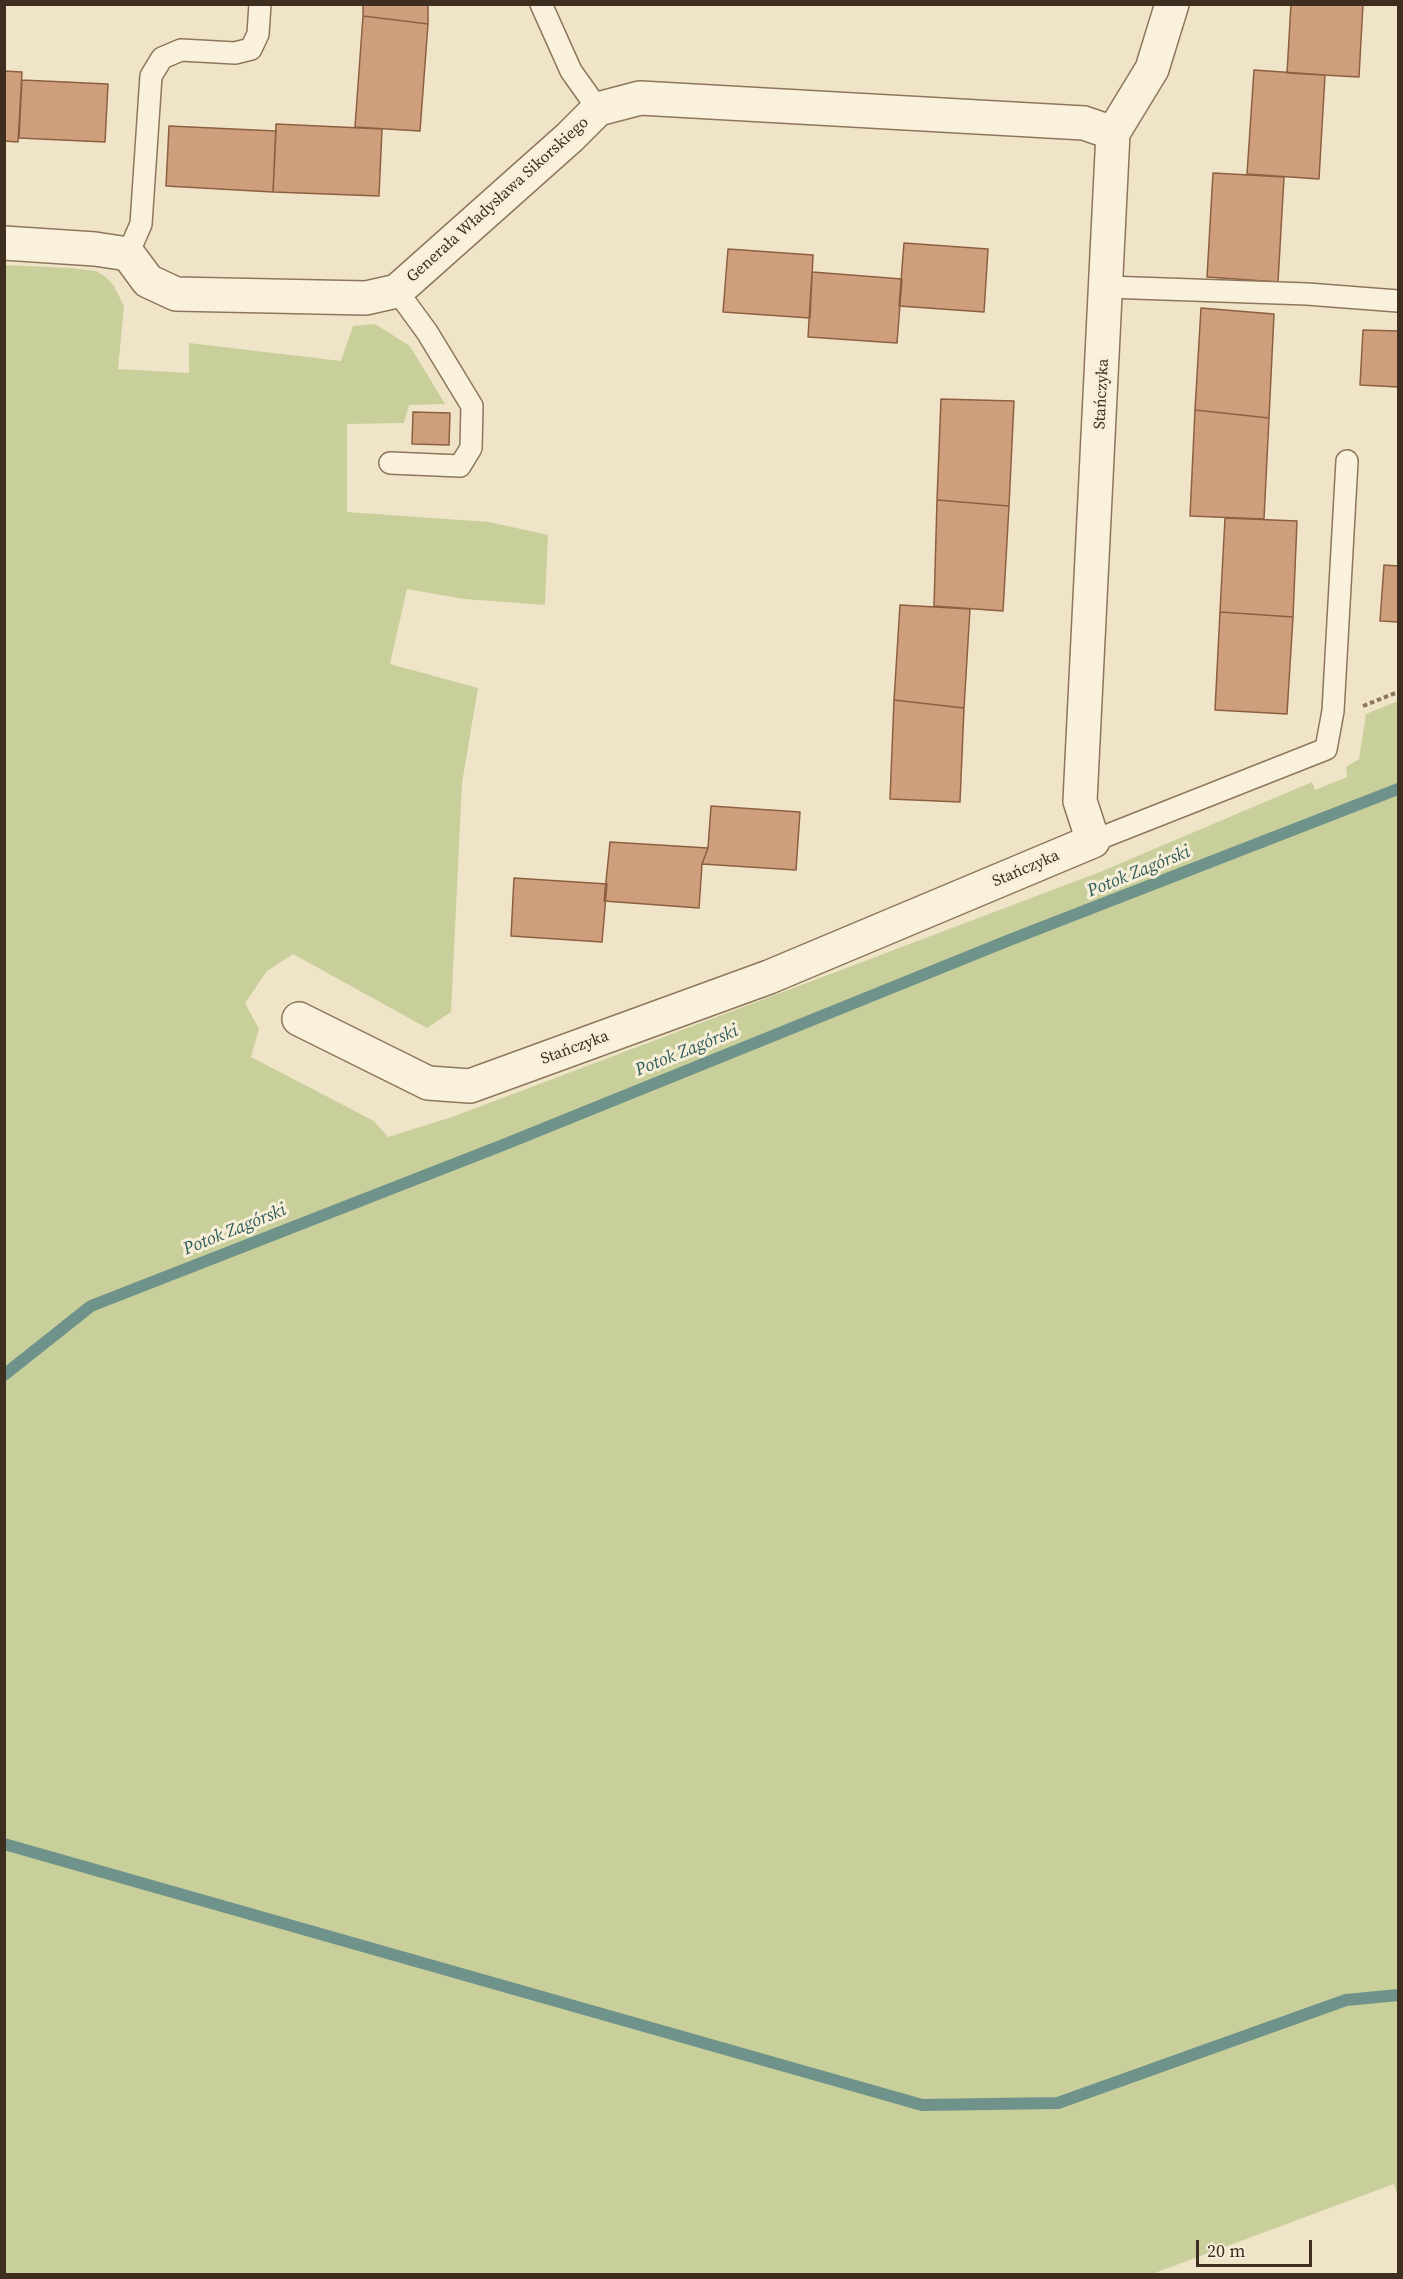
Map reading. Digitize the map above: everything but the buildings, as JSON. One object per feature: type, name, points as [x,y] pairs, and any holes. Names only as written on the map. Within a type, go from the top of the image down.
[{"type":"street","points":[[1113,133],[1152,69],[1172,4]]},
{"type":"street","name":"Generała Władysława Sikorskiego","points":[[128,254],[148,281],[176,294],[366,298],[397,291],[570,137],[598,109],[640,98],[1084,123],[1113,133]]},
{"type":"street","name":"Stańczyka","points":[[299,1019],[428,1083],[470,1086],[769,977],[1093,841],[1080,801],[1113,133]]},
{"type":"street","points":[[4,243],[95,249],[128,254]]},
{"type":"lane","points":[[128,254],[141,224],[151,76],[162,58],[181,50],[235,53],[251,49],[258,33],[260,4]]},
{"type":"lane","points":[[540,4],[571,71],[598,109]]},
{"type":"lane","points":[[1107,287],[1307,294],[1398,301]]},
{"type":"lane","points":[[390,463],[460,466],[471,448],[472,406],[427,332],[397,291]]},
{"type":"lane","points":[[1093,841],[1326,749],[1333,711],[1347,461]]},
{"type":"green space","points":[[5,265],[96,271],[106,277],[114,286],[124,306],[118,369],[189,373],[189,343],[341,361],[353,326],[375,324],[410,346],[445,404],[409,405],[404,423],[347,424],[347,512],[489,522],[548,535],[545,605],[464,599],[407,589],[390,664],[478,688],[462,783],[451,1012],[427,1028],[293,954],[267,971],[245,1003],[259,1029],[251,1057],[374,1121],[388,1137],[452,1117],[1100,872],[1312,782],[1315,790],[1347,777],[1346,767],[1359,759],[1366,714],[1398,701],[1398,2197],[1394,2184],[1152,2274],[5,2274]]},
{"type":"waterway","name":"Potok Zagórski","points":[[4,1375],[91,1306],[503,1145],[1012,939],[1398,789]]},
{"type":"waterway","points":[[4,1844],[922,2105],[1058,2103],[1346,2000],[1398,1995]]}]
